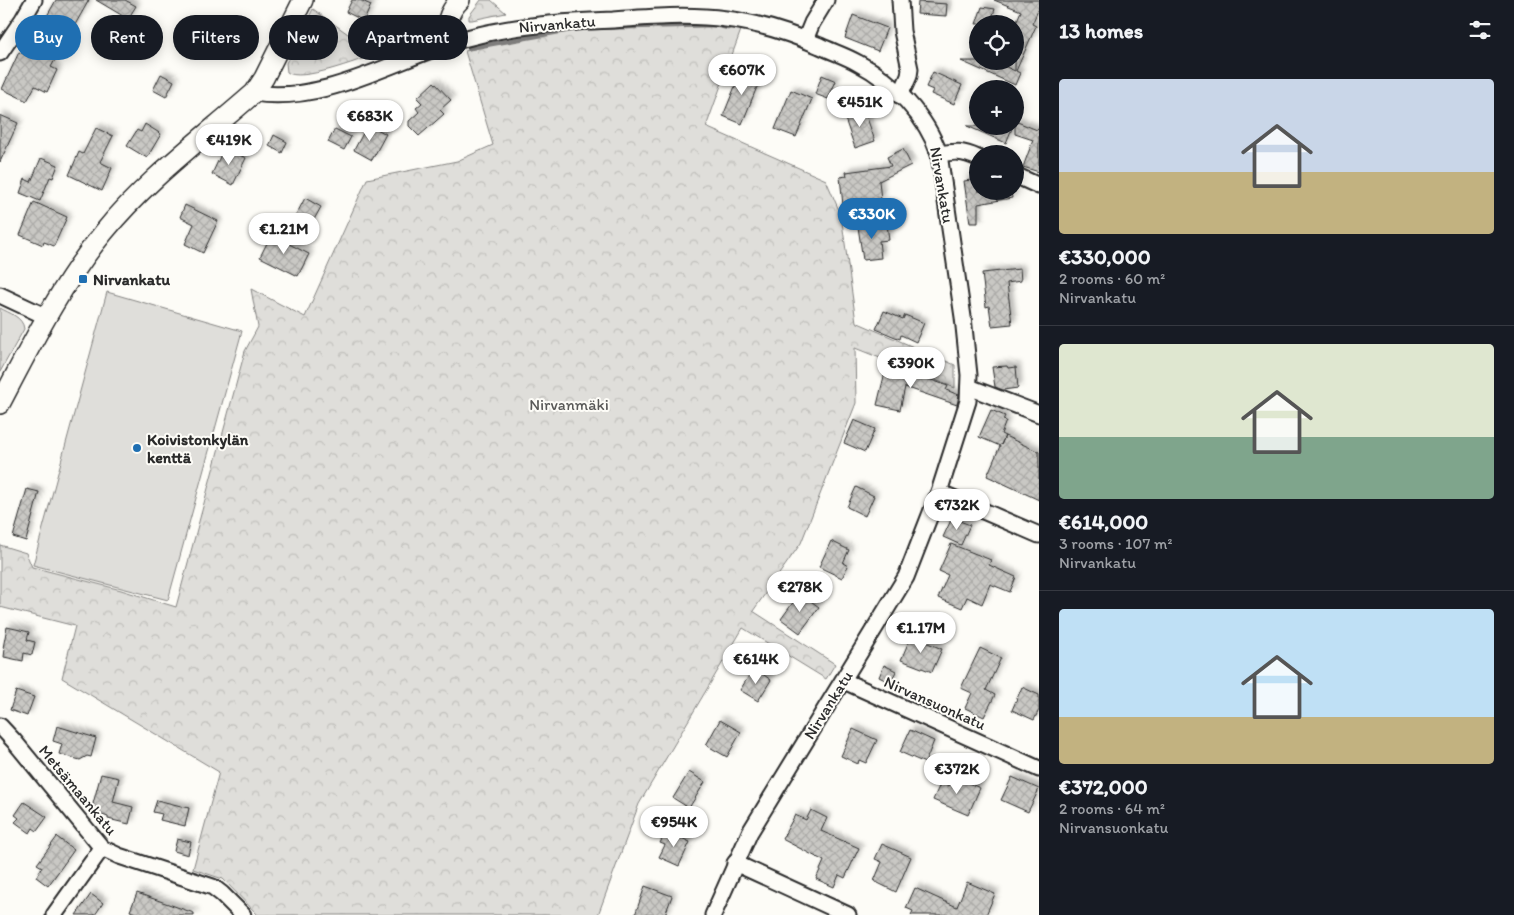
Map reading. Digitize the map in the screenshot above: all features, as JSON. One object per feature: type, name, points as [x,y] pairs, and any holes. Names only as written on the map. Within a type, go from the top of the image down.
[{"type":"street","points":[[0,53],[34,0]]},
{"type":"street","points":[[0,404],[47,317],[73,274],[104,232],[135,198],[254,93],[264,78],[303,0]]},
{"type":"street","points":[[449,15],[454,5],[460,0]]},
{"type":"street","points":[[805,40],[812,23],[826,0]]},
{"type":"street","points":[[899,94],[909,76],[910,69],[902,31],[900,0]]},
{"type":"street","name":"Nirvankatu","points":[[468,38],[492,32],[540,25],[686,16],[744,21],[805,40],[858,63],[874,73],[899,94],[929,132],[939,154],[963,317],[969,387],[968,401],[939,492],[906,577],[750,832],[713,915]]},
{"type":"street","name":"Nirvankatu","points":[[254,93],[269,96],[323,89],[404,60]]},
{"type":"street","points":[[939,154],[957,151],[969,154]]},
{"type":"street","points":[[1024,179],[1039,186]]},
{"type":"street","points":[[0,295],[47,317]]},
{"type":"street","points":[[969,387],[1039,414]]},
{"type":"street","points":[[939,492],[1039,535]]},
{"type":"street","name":"Nirvansuonkatu","points":[[844,680],[1039,769]]},
{"type":"street","name":"Metsämaankatu","points":[[0,726],[14,740],[102,848],[119,856],[213,887],[243,915]]},
{"type":"street","points":[[54,915],[102,848]]},
{"type":"street","points":[[735,863],[848,915]]},
{"type":"green space","points":[[481,0],[491,0],[506,13],[469,20],[469,16]]},
{"type":"green space","points":[[313,9],[321,15],[310,15]]},
{"type":"green space","name":"Nirvanmäki","points":[[702,23],[741,30],[706,127],[826,180],[841,215],[856,322],[955,365],[955,388],[855,348],[856,403],[801,543],[753,611],[835,664],[826,679],[743,628],[639,804],[598,915],[258,915],[223,879],[193,869],[219,772],[62,678],[75,626],[0,607],[0,545],[26,553],[32,567],[121,590],[176,607],[245,351],[258,327],[251,289],[305,317],[367,179],[457,161],[493,145],[468,60],[468,50],[564,29]]},
{"type":"green space","points":[[338,27],[348,34],[348,60],[359,60],[304,75],[294,75],[287,72],[288,60],[338,60]]},
{"type":"green space","name":"Koivistonkylän kenttä","points":[[107,292],[242,331],[168,600],[33,565]]},
{"type":"green space","points":[[0,308],[18,318],[24,329],[0,372]]},
{"type":"building","points":[[56,0],[89,0],[80,15],[48,15]]},
{"type":"building","points":[[96,0],[125,0],[136,6],[130,15],[121,15]]},
{"type":"building","points":[[352,0],[360,0],[371,5],[367,15],[352,15],[346,12]]},
{"type":"building","points":[[994,0],[1039,0],[1039,8],[1032,24],[1036,26],[1024,53],[1024,15],[1019,15],[1021,11]]},
{"type":"building","points":[[918,2],[947,4],[946,16],[917,14]]},
{"type":"building","points":[[982,7],[995,9],[993,15],[979,15]]},
{"type":"building","points":[[853,15],[887,28],[878,51],[845,38]]},
{"type":"building","points":[[15,60],[55,60],[51,67],[57,70],[47,92],[35,86],[27,101],[2,89]]},
{"type":"building","points":[[742,69],[761,77],[742,124],[723,116]]},
{"type":"building","points":[[981,70],[1013,70],[1020,73],[1017,80],[1004,80]]},
{"type":"building","points":[[933,72],[962,85],[954,104],[931,94],[933,90],[926,87]]},
{"type":"building","points":[[161,74],[174,81],[166,97],[153,90]]},
{"type":"building","points":[[822,75],[836,81],[828,99],[815,94]]},
{"type":"building","points":[[434,82],[451,100],[440,110],[444,114],[419,136],[409,126],[409,121],[419,112],[416,108],[422,103],[417,98]]},
{"type":"building","points":[[791,90],[812,99],[796,137],[775,129]]},
{"type":"building","points":[[864,109],[875,141],[855,148],[844,116]]},
{"type":"building","points":[[0,115],[18,123],[0,162]]},
{"type":"building","points":[[145,124],[161,134],[147,158],[127,146],[137,130],[141,132]]},
{"type":"building","points":[[368,124],[386,134],[372,160],[354,150]]},
{"type":"building","points":[[1024,125],[1037,130],[1039,128],[1039,172],[1024,167],[1033,140],[1018,135],[1024,135]]},
{"type":"building","points":[[96,128],[113,136],[100,162],[112,168],[102,191],[69,175],[79,152],[83,154]]},
{"type":"building","points":[[335,129],[351,137],[344,150],[328,142]]},
{"type":"building","points":[[274,135],[287,142],[282,153],[269,146]]},
{"type":"building","points":[[988,135],[1009,135],[1006,143]]},
{"type":"building","points":[[224,148],[246,158],[233,185],[212,174]]},
{"type":"building","points":[[903,149],[911,165],[879,181],[881,200],[843,205],[840,177],[847,176],[846,172],[891,166],[887,157]]},
{"type":"building","points":[[41,158],[58,165],[53,178],[50,177],[40,201],[20,193],[25,179],[31,182]]},
{"type":"building","points":[[969,180],[969,200],[1001,200],[978,204],[978,223],[970,223],[964,181]]},
{"type":"building","points":[[305,198],[321,207],[311,225],[295,217]]},
{"type":"building","points":[[34,202],[67,217],[54,246],[44,242],[43,245],[20,235]]},
{"type":"building","points":[[185,205],[218,221],[203,253],[185,244],[194,224],[180,217]]},
{"type":"building","points":[[887,224],[889,240],[879,241],[881,258],[863,260],[858,227]]},
{"type":"building","points":[[271,235],[309,254],[298,276],[260,257]]},
{"type":"building","points":[[1020,269],[1021,281],[1007,283],[1012,324],[992,326],[989,306],[986,307],[982,273]]},
{"type":"building","points":[[884,311],[903,319],[905,315],[924,323],[916,342],[901,335],[900,339],[876,329]]},
{"type":"building","points":[[1007,366],[1008,368],[1016,367],[1018,388],[1003,390],[995,387],[992,367]]},
{"type":"building","points":[[886,368],[915,374],[948,386],[946,390],[959,395],[957,405],[905,387],[900,410],[877,405]]},
{"type":"building","points":[[991,410],[1005,416],[1003,420],[1006,421],[1001,434],[1039,452],[1039,500],[987,476],[1000,446],[979,437]]},
{"type":"building","points":[[854,420],[875,429],[865,452],[844,443]]},
{"type":"building","points":[[856,487],[874,496],[865,516],[847,507]]},
{"type":"building","points":[[27,489],[39,492],[26,541],[13,537]]},
{"type":"building","points":[[952,518],[970,525],[961,545],[943,537]]},
{"type":"building","points":[[831,541],[849,550],[843,563],[848,566],[842,578],[819,567]]},
{"type":"building","points":[[951,544],[991,560],[989,565],[1016,577],[1010,592],[990,584],[982,604],[967,597],[962,608],[938,598],[948,575],[939,571]]},
{"type":"building","points":[[800,593],[819,607],[800,633],[781,619]]},
{"type":"building","points":[[7,627],[29,632],[27,640],[35,642],[32,655],[24,653],[23,661],[4,657],[5,649],[3,648]]},
{"type":"building","points":[[911,636],[942,649],[932,672],[901,660]]},
{"type":"building","points":[[980,648],[1001,658],[986,690],[995,695],[984,717],[965,708],[972,693],[961,688]]},
{"type":"building","points":[[884,665],[896,671],[891,683],[879,677]]},
{"type":"building","points":[[754,668],[771,680],[758,701],[740,690]]},
{"type":"building","points":[[1022,687],[1039,695],[1039,710],[1034,720],[1012,710]]},
{"type":"building","points":[[16,691],[34,697],[27,716],[10,710]]},
{"type":"building","points":[[720,720],[741,732],[727,757],[706,745]]},
{"type":"building","points":[[57,726],[96,738],[91,757],[87,756],[80,760],[59,754],[62,744],[53,741]]},
{"type":"building","points":[[853,729],[877,740],[866,763],[859,760],[858,764],[841,756]]},
{"type":"building","points":[[910,730],[934,741],[925,763],[900,752]]},
{"type":"building","points":[[689,772],[705,782],[689,808],[673,798]]},
{"type":"building","points":[[101,774],[119,778],[113,802],[133,807],[129,824],[108,819],[108,817],[91,811]]},
{"type":"building","points":[[953,776],[980,788],[968,815],[933,800],[941,782],[949,786]]},
{"type":"building","points":[[1012,777],[1039,789],[1028,812],[1001,800]]},
{"type":"building","points":[[157,800],[189,808],[185,826],[160,820],[162,814],[153,812]]},
{"type":"building","points":[[24,802],[47,817],[37,831],[33,828],[30,833],[15,822],[19,818],[15,815]]},
{"type":"building","points":[[811,810],[827,818],[821,831],[859,848],[845,878],[839,875],[834,887],[816,879],[824,861],[782,839],[795,815],[806,820]]},
{"type":"building","points":[[666,831],[690,842],[679,866],[659,857],[665,845],[660,843]]},
{"type":"building","points":[[57,837],[74,850],[48,886],[36,877],[42,867],[37,864]]},
{"type":"building","points":[[177,839],[191,842],[188,855],[174,851]]},
{"type":"building","points":[[882,844],[911,857],[896,892],[874,881],[882,862],[875,859]]},
{"type":"building","points":[[967,882],[995,894],[986,915],[911,915],[913,911],[906,908],[915,888],[957,907]]},
{"type":"building","points":[[645,886],[672,896],[665,915],[635,915]]},
{"type":"building","points":[[137,893],[194,913],[194,915],[142,915],[130,911]]},
{"type":"building","points":[[91,894],[103,903],[95,915],[76,915]]},
{"type":"waterway","points":[[591,28],[715,25],[728,28]]},
{"type":"waterway","points":[[469,48],[576,29]]},
{"type":"place","name":"Nirvankatu","points":[[83,279]]},
{"type":"place","name":"Koivistonkylän kenttä","points":[[137,448]]}]
